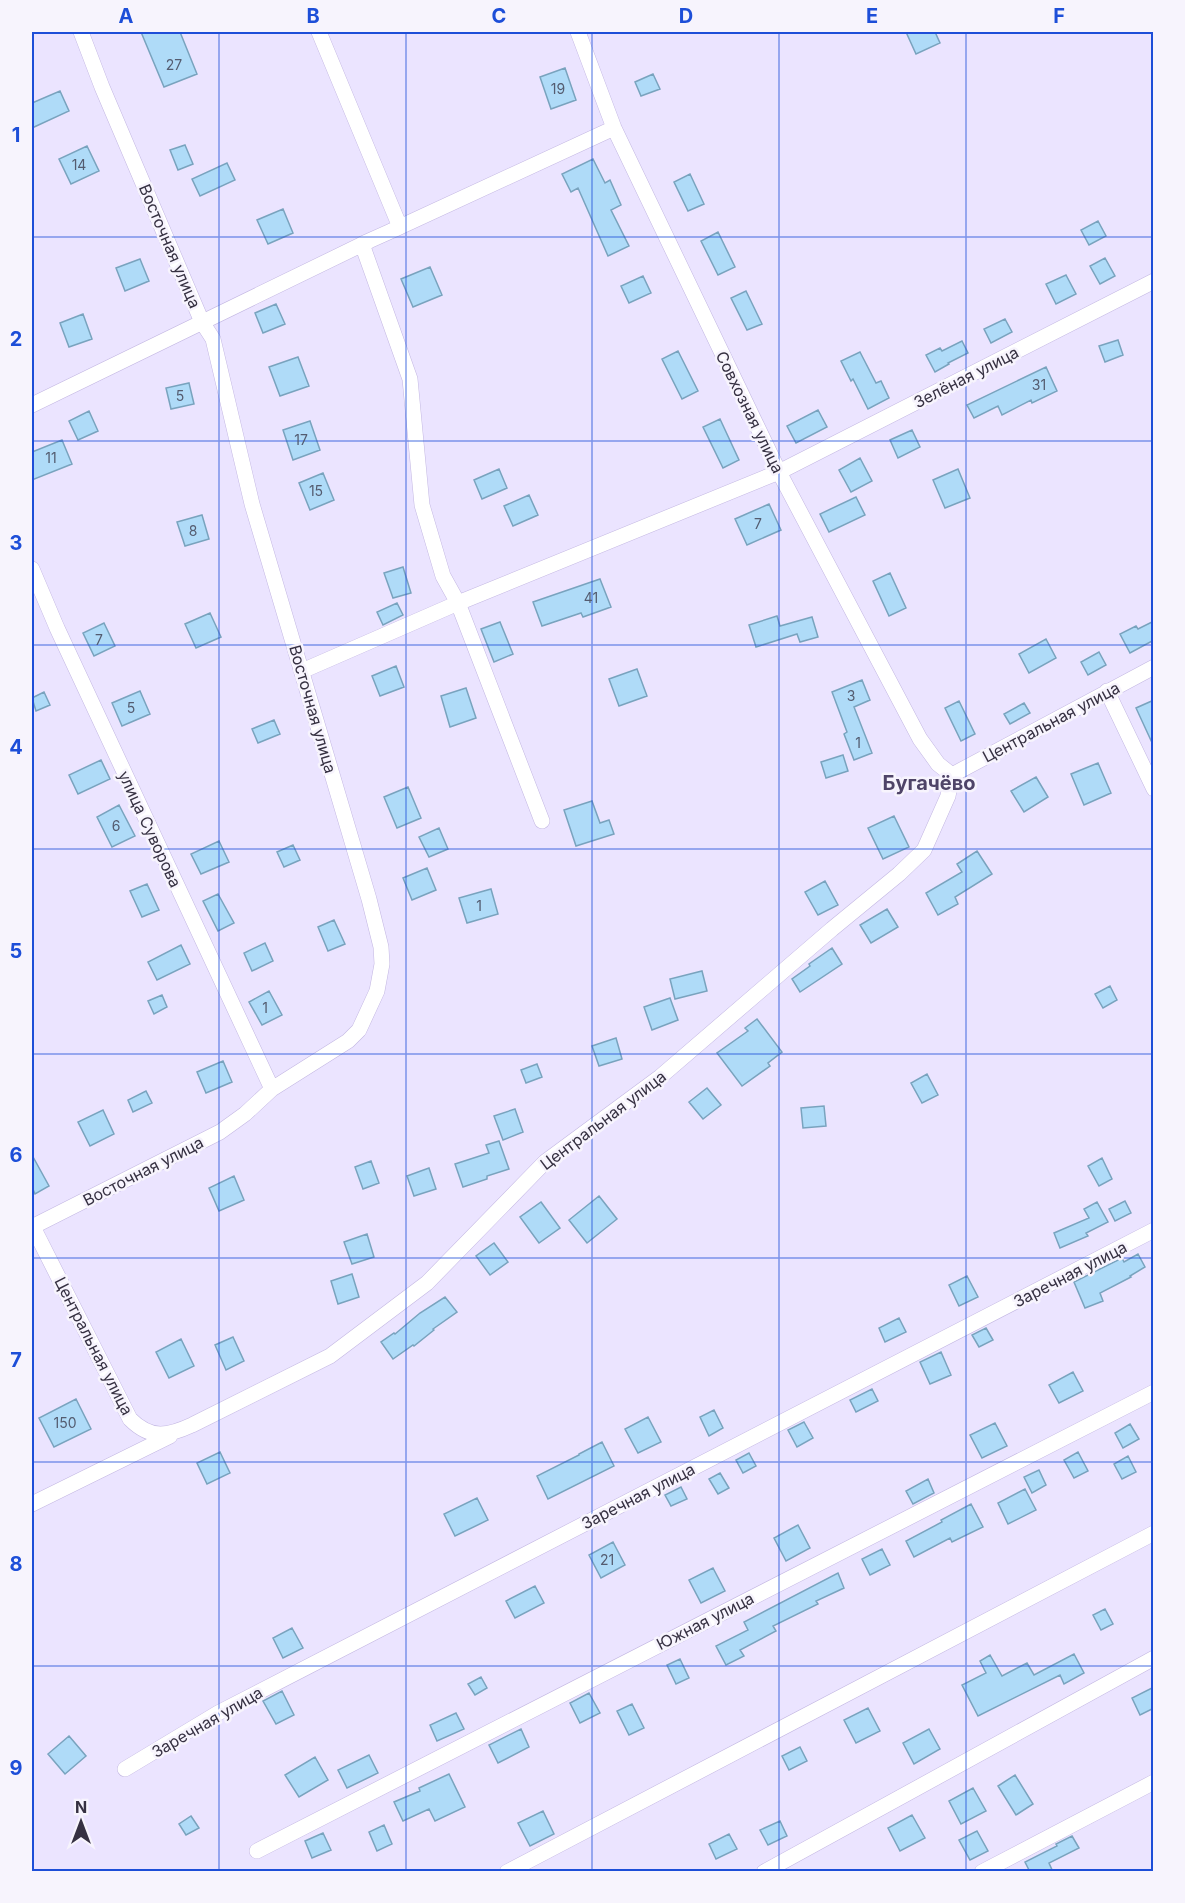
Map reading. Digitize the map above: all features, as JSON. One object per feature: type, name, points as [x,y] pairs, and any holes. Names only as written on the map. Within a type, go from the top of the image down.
[{"type":"street","name":"Восточная улица","points":[[32,1227],[220,1132],[245,1114],[272,1089],[348,1041],[359,1030],[377,991],[382,964],[381,947],[369,899],[252,504],[213,339],[202,322],[81,32]]},
{"type":"street","points":[[319,32],[406,225]]},
{"type":"street","name":"Совхозная улица","points":[[578,32],[614,128],[779,472],[920,739],[938,764],[952,775]]},
{"type":"street","points":[[32,405],[362,244],[614,128]]},
{"type":"street","points":[[362,244],[410,379],[422,505],[443,576],[458,603],[542,821]]},
{"type":"street","name":"Зелёная улица","points":[[302,671],[458,603],[779,472],[1154,281]]},
{"type":"street","name":"улица Суворова","points":[[32,569],[57,628],[272,1089]]},
{"type":"street","name":"Центральная улица","points":[[32,1227],[130,1419],[138,1427],[160,1435],[178,1432],[330,1356],[427,1283],[544,1162],[660,1077],[899,874],[924,850],[948,796],[952,775],[1154,668]]},
{"type":"street","points":[[1107,691],[1154,789]]},
{"type":"street","name":"Заречная улица","points":[[125,1769],[218,1713],[1154,1230]]},
{"type":"street","name":"Южная улица","points":[[257,1851],[1154,1392]]},
{"type":"street","points":[[32,1504],[178,1432]]},
{"type":"street","points":[[507,1872],[1154,1533]]},
{"type":"street","points":[[764,1872],[1154,1658]]},
{"type":"street","points":[[982,1872],[1154,1782]]},
{"type":"building","points":[[141,32],[180,32],[197,74],[164,87]]},
{"type":"building","points":[[906,32],[935,32],[940,43],[916,54]]},
{"type":"building","points":[[565,68],[576,100],[551,109],[540,77]]},
{"type":"building","points":[[653,74],[660,89],[641,96],[635,82]]},
{"type":"building","points":[[60,91],[69,111],[32,128],[32,103]]},
{"type":"building","points":[[185,145],[193,164],[178,170],[170,150]]},
{"type":"building","points":[[87,146],[99,171],[71,184],[59,159]]},
{"type":"building","points":[[593,159],[605,183],[610,180],[621,205],[611,210],[629,246],[608,256],[578,188],[571,192],[562,174]]},
{"type":"building","points":[[227,163],[235,180],[200,196],[192,179]]},
{"type":"building","points":[[690,174],[704,204],[688,211],[674,182]]},
{"type":"building","points":[[283,209],[293,233],[268,244],[257,220]]},
{"type":"building","points":[[1098,221],[1106,236],[1089,245],[1081,230]]},
{"type":"building","points":[[718,232],[735,267],[718,275],[701,241]]},
{"type":"building","points":[[1105,258],[1115,276],[1100,284],[1090,266]]},
{"type":"building","points":[[140,259],[149,281],[125,291],[116,268]]},
{"type":"building","points":[[430,267],[442,295],[413,307],[401,279]]},
{"type":"building","points":[[1066,275],[1076,294],[1056,304],[1046,284]]},
{"type":"building","points":[[643,276],[651,293],[629,303],[621,286]]},
{"type":"building","points":[[746,291],[762,324],[747,330],[731,298]]},
{"type":"building","points":[[276,304],[285,324],[263,333],[255,313]]},
{"type":"building","points":[[83,314],[92,339],[69,347],[60,323]]},
{"type":"building","points":[[1005,319],[1012,332],[991,343],[984,329]]},
{"type":"building","points":[[1118,340],[1123,355],[1105,362],[1099,346]]},
{"type":"building","points":[[962,341],[968,353],[935,372],[926,355],[940,348],[942,351]]},
{"type":"building","points":[[678,351],[698,391],[682,399],[662,359]]},
{"type":"building","points":[[860,352],[876,383],[881,381],[889,398],[868,409],[841,361]]},
{"type":"building","points":[[298,357],[309,386],[280,396],[269,367]]},
{"type":"building","points":[[1046,367],[1057,391],[1032,403],[1031,400],[1002,415],[998,406],[974,418],[967,405]]},
{"type":"building","points":[[189,383],[194,404],[171,409],[166,388]]},
{"type":"building","points":[[818,410],[827,427],[796,443],[787,426]]},
{"type":"building","points":[[89,411],[98,431],[78,440],[69,421]]},
{"type":"building","points":[[720,419],[739,460],[723,468],[703,427]]},
{"type":"building","points":[[310,421],[320,450],[293,460],[283,430]]},
{"type":"building","points":[[912,430],[920,447],[898,458],[890,440]]},
{"type":"building","points":[[62,440],[72,464],[32,480],[32,452]]},
{"type":"building","points":[[860,458],[872,481],[851,492],[839,470]]},
{"type":"building","points":[[499,469],[507,488],[482,499],[474,480]]},
{"type":"building","points":[[958,469],[970,498],[945,508],[933,480]]},
{"type":"building","points":[[323,473],[334,500],[310,510],[299,483]]},
{"type":"building","points":[[529,495],[538,515],[513,526],[504,506]]},
{"type":"building","points":[[856,497],[865,515],[829,532],[820,514]]},
{"type":"building","points":[[769,504],[781,530],[747,545],[735,519]]},
{"type":"building","points":[[202,515],[209,539],[185,546],[177,522]]},
{"type":"building","points":[[403,567],[411,593],[393,598],[384,573]]},
{"type":"building","points":[[890,573],[906,608],[889,616],[873,581]]},
{"type":"building","points":[[600,579],[611,607],[583,617],[581,613],[542,626],[533,602]]},
{"type":"building","points":[[397,603],[403,615],[383,625],[377,612]]},
{"type":"building","points":[[210,613],[221,637],[196,648],[185,624]]},
{"type":"building","points":[[777,616],[780,626],[812,617],[818,637],[800,642],[797,634],[756,647],[749,625]]},
{"type":"building","points":[[1154,621],[1154,640],[1130,653],[1120,634]]},
{"type":"building","points":[[500,622],[513,654],[494,662],[481,629]]},
{"type":"building","points":[[104,623],[115,646],[94,656],[83,633]]},
{"type":"building","points":[[1046,639],[1056,658],[1029,673],[1019,654]]},
{"type":"building","points":[[1099,652],[1106,665],[1088,675],[1081,662]]},
{"type":"building","points":[[396,666],[404,687],[380,696],[372,676]]},
{"type":"building","points":[[637,669],[647,696],[619,706],[609,679]]},
{"type":"building","points":[[862,680],[870,700],[854,707],[872,753],[854,760],[844,734],[847,732],[832,692]]},
{"type":"building","points":[[466,688],[476,718],[450,727],[441,696]]},
{"type":"building","points":[[140,691],[150,714],[122,726],[112,703]]},
{"type":"building","points":[[44,692],[50,705],[36,711],[32,698]]},
{"type":"building","points":[[1154,700],[1154,747],[1136,708]]},
{"type":"building","points":[[959,701],[975,734],[961,741],[945,708]]},
{"type":"building","points":[[1024,703],[1030,713],[1010,724],[1004,714]]},
{"type":"building","points":[[274,720],[280,734],[258,743],[252,729]]},
{"type":"building","points":[[843,755],[848,771],[826,778],[821,762]]},
{"type":"building","points":[[101,760],[110,779],[78,794],[69,775]]},
{"type":"building","points":[[1098,763],[1111,793],[1084,805],[1071,774]]},
{"type":"building","points":[[1036,777],[1048,797],[1024,812],[1011,791]]},
{"type":"building","points":[[408,787],[421,818],[397,828],[384,797]]},
{"type":"building","points":[[592,801],[600,823],[609,820],[614,834],[576,846],[564,810]]},
{"type":"building","points":[[119,805],[135,836],[112,847],[97,817]]},
{"type":"building","points":[[894,816],[909,847],[883,859],[868,828]]},
{"type":"building","points":[[439,828],[448,849],[429,857],[419,837]]},
{"type":"building","points":[[219,841],[229,862],[201,874],[191,854]]},
{"type":"building","points":[[293,845],[300,860],[284,867],[277,852]]},
{"type":"building","points":[[977,851],[992,874],[955,897],[958,904],[938,915],[926,893],[962,872],[957,864]]},
{"type":"building","points":[[427,868],[436,890],[412,900],[403,878]]},
{"type":"building","points":[[825,881],[838,905],[818,915],[805,892]]},
{"type":"building","points":[[147,884],[159,910],[142,917],[130,891]]},
{"type":"building","points":[[491,889],[498,914],[467,923],[459,898]]},
{"type":"building","points":[[218,894],[234,923],[218,931],[203,901]]},
{"type":"building","points":[[887,909],[898,927],[871,943],[860,925]]},
{"type":"building","points":[[334,920],[345,944],[328,951],[318,927]]},
{"type":"building","points":[[265,943],[273,961],[252,971],[244,953]]},
{"type":"building","points":[[181,945],[190,964],[157,980],[148,962]]},
{"type":"building","points":[[832,948],[842,964],[800,992],[792,979]]},
{"type":"building","points":[[702,971],[707,991],[675,999],[670,979]]},
{"type":"building","points":[[1110,986],[1117,1000],[1103,1008],[1095,994]]},
{"type":"building","points":[[269,991],[282,1015],[262,1025],[249,1002]]},
{"type":"building","points":[[162,995],[167,1007],[154,1014],[148,1001]]},
{"type":"building","points":[[670,998],[678,1020],[652,1030],[644,1007]]},
{"type":"building","points":[[757,1019],[782,1052],[768,1063],[770,1066],[742,1086],[717,1053],[748,1031],[745,1028]]},
{"type":"building","points":[[616,1038],[622,1059],[599,1066],[592,1046]]},
{"type":"building","points":[[223,1061],[232,1082],[206,1093],[197,1072]]},
{"type":"building","points":[[537,1064],[542,1077],[526,1083],[521,1070]]},
{"type":"building","points":[[927,1074],[938,1095],[922,1103],[911,1083]]},
{"type":"building","points":[[707,1088],[721,1105],[703,1119],[689,1102]]},
{"type":"building","points":[[146,1091],[152,1103],[133,1112],[128,1100]]},
{"type":"building","points":[[824,1106],[826,1126],[803,1128],[801,1108]]},
{"type":"building","points":[[515,1109],[523,1132],[503,1140],[494,1116]]},
{"type":"building","points":[[103,1110],[114,1134],[90,1146],[78,1122]]},
{"type":"building","points":[[499,1141],[509,1169],[463,1187],[455,1164],[489,1153],[486,1145]]},
{"type":"building","points":[[32,1155],[49,1186],[35,1194],[32,1187]]},
{"type":"building","points":[[1102,1158],[1112,1179],[1099,1186],[1088,1166]]},
{"type":"building","points":[[371,1161],[379,1183],[363,1189],[355,1167]]},
{"type":"building","points":[[429,1168],[436,1189],[414,1196],[407,1176]]},
{"type":"building","points":[[234,1176],[244,1200],[219,1211],[209,1188]]},
{"type":"building","points":[[599,1196],[617,1219],[587,1243],[569,1220]]},
{"type":"building","points":[[1125,1201],[1131,1213],[1115,1221],[1109,1209]]},
{"type":"building","points":[[541,1202],[560,1228],[539,1243],[520,1217]]},
{"type":"building","points":[[1097,1202],[1108,1222],[1086,1233],[1088,1236],[1060,1248],[1054,1233],[1089,1218],[1084,1209]]},
{"type":"building","points":[[367,1234],[374,1257],[352,1264],[344,1242]]},
{"type":"building","points":[[494,1243],[508,1262],[490,1275],[476,1256]]},
{"type":"building","points":[[1138,1254],[1145,1267],[1100,1293],[1103,1301],[1085,1308],[1074,1282],[1122,1258],[1124,1262]]},
{"type":"building","points":[[352,1274],[359,1297],[338,1304],[331,1281]]},
{"type":"building","points":[[967,1276],[978,1297],[959,1306],[949,1285]]},
{"type":"building","points":[[445,1297],[457,1312],[414,1346],[393,1359],[381,1342]]},
{"type":"building","points":[[899,1318],[906,1332],[885,1342],[879,1328]]},
{"type":"building","points":[[986,1328],[993,1340],[979,1347],[972,1335]]},
{"type":"building","points":[[233,1337],[244,1361],[226,1370],[215,1345]]},
{"type":"building","points":[[181,1339],[194,1366],[169,1378],[156,1352]]},
{"type":"building","points":[[941,1352],[951,1375],[930,1384],[920,1362]]},
{"type":"building","points":[[1073,1372],[1083,1391],[1059,1403],[1049,1385]]},
{"type":"building","points":[[872,1389],[878,1401],[856,1412],[850,1400]]},
{"type":"building","points":[[76,1399],[91,1429],[54,1447],[39,1418]]},
{"type":"building","points":[[714,1410],[723,1428],[709,1436],[700,1417]]},
{"type":"building","points":[[648,1417],[661,1442],[638,1453],[625,1429]]},
{"type":"building","points":[[804,1422],[813,1438],[797,1447],[788,1430]]},
{"type":"building","points":[[995,1423],[1007,1446],[982,1458],[970,1435]]},
{"type":"building","points":[[1130,1424],[1139,1439],[1123,1448],[1115,1433]]},
{"type":"building","points":[[602,1442],[614,1466],[548,1499],[537,1476]]},
{"type":"building","points":[[220,1452],[230,1473],[207,1484],[197,1463]]},
{"type":"building","points":[[1078,1452],[1088,1471],[1074,1478],[1064,1460]]},
{"type":"building","points":[[749,1453],[756,1466],[743,1473],[736,1460]]},
{"type":"building","points":[[1128,1456],[1136,1472],[1122,1479],[1114,1464]]},
{"type":"building","points":[[1039,1470],[1046,1485],[1032,1493],[1024,1477]]},
{"type":"building","points":[[720,1473],[729,1488],[718,1494],[709,1479]]},
{"type":"building","points":[[928,1479],[934,1493],[913,1504],[906,1491]]},
{"type":"building","points":[[681,1487],[687,1499],[671,1506],[665,1495]]},
{"type":"building","points":[[1025,1489],[1036,1510],[1008,1524],[998,1503]]},
{"type":"building","points":[[477,1498],[488,1520],[455,1536],[444,1514]]},
{"type":"building","points":[[971,1504],[983,1527],[952,1542],[950,1538],[914,1557],[906,1541]]},
{"type":"building","points":[[798,1525],[810,1548],[786,1561],[774,1538]]},
{"type":"building","points":[[613,1542],[625,1565],[601,1578],[589,1555]]},
{"type":"building","points":[[882,1549],[890,1565],[870,1575],[862,1559]]},
{"type":"building","points":[[713,1568],[725,1591],[701,1603],[689,1580]]},
{"type":"building","points":[[838,1573],[844,1588],[816,1601],[818,1604],[773,1626],[776,1631],[740,1650],[744,1656],[726,1665],[716,1646],[748,1630],[744,1622]]},
{"type":"building","points":[[535,1586],[544,1603],[515,1618],[506,1601]]},
{"type":"building","points":[[1105,1609],[1113,1624],[1101,1630],[1093,1615]]},
{"type":"building","points":[[292,1628],[303,1648],[283,1658],[273,1638]]},
{"type":"building","points":[[1074,1654],[1084,1673],[1064,1684],[1060,1675],[978,1716],[962,1685],[986,1673],[980,1661],[990,1655],[1002,1676],[1027,1663],[1034,1675]]},
{"type":"building","points":[[680,1659],[689,1678],[676,1684],[667,1665]]},
{"type":"building","points":[[481,1677],[487,1688],[475,1695],[468,1684]]},
{"type":"building","points":[[1154,1687],[1154,1708],[1140,1715],[1132,1698]]},
{"type":"building","points":[[282,1691],[294,1715],[276,1724],[263,1701]]},
{"type":"building","points":[[589,1693],[600,1713],[580,1723],[570,1703]]},
{"type":"building","points":[[632,1704],[644,1728],[629,1735],[617,1711]]},
{"type":"building","points":[[868,1708],[880,1731],[856,1743],[844,1720]]},
{"type":"building","points":[[456,1713],[464,1729],[437,1741],[430,1725]]},
{"type":"building","points":[[521,1729],[529,1747],[498,1763],[489,1745]]},
{"type":"building","points":[[929,1729],[940,1749],[914,1764],[903,1743]]},
{"type":"building","points":[[69,1736],[86,1756],[65,1774],[48,1754]]},
{"type":"building","points":[[800,1747],[807,1761],[789,1770],[782,1756]]},
{"type":"building","points":[[369,1755],[378,1773],[347,1788],[338,1770]]},
{"type":"building","points":[[315,1757],[328,1780],[299,1797],[285,1775]]},
{"type":"building","points":[[449,1774],[465,1807],[435,1821],[429,1809],[403,1821],[394,1802],[420,1791],[419,1788]]},
{"type":"building","points":[[1015,1775],[1033,1804],[1016,1815],[998,1786]]},
{"type":"building","points":[[973,1788],[986,1811],[961,1824],[949,1801]]},
{"type":"building","points":[[543,1811],[554,1834],[530,1846],[518,1823]]},
{"type":"building","points":[[912,1815],[925,1838],[900,1851],[888,1828]]},
{"type":"building","points":[[191,1816],[199,1828],[186,1835],[179,1824]]},
{"type":"building","points":[[780,1821],[787,1836],[768,1845],[760,1830]]},
{"type":"building","points":[[384,1825],[392,1844],[377,1851],[369,1832]]},
{"type":"building","points":[[977,1831],[988,1851],[970,1860],[959,1840]]},
{"type":"building","points":[[323,1833],[331,1850],[312,1858],[305,1841]]},
{"type":"building","points":[[729,1834],[737,1849],[716,1859],[709,1844]]},
{"type":"building","points":[[1072,1836],[1079,1848],[1049,1863],[1053,1872],[1030,1872],[1025,1862]]},
{"type":"district","name":"Бугачёво","points":[[929,783]]}]
